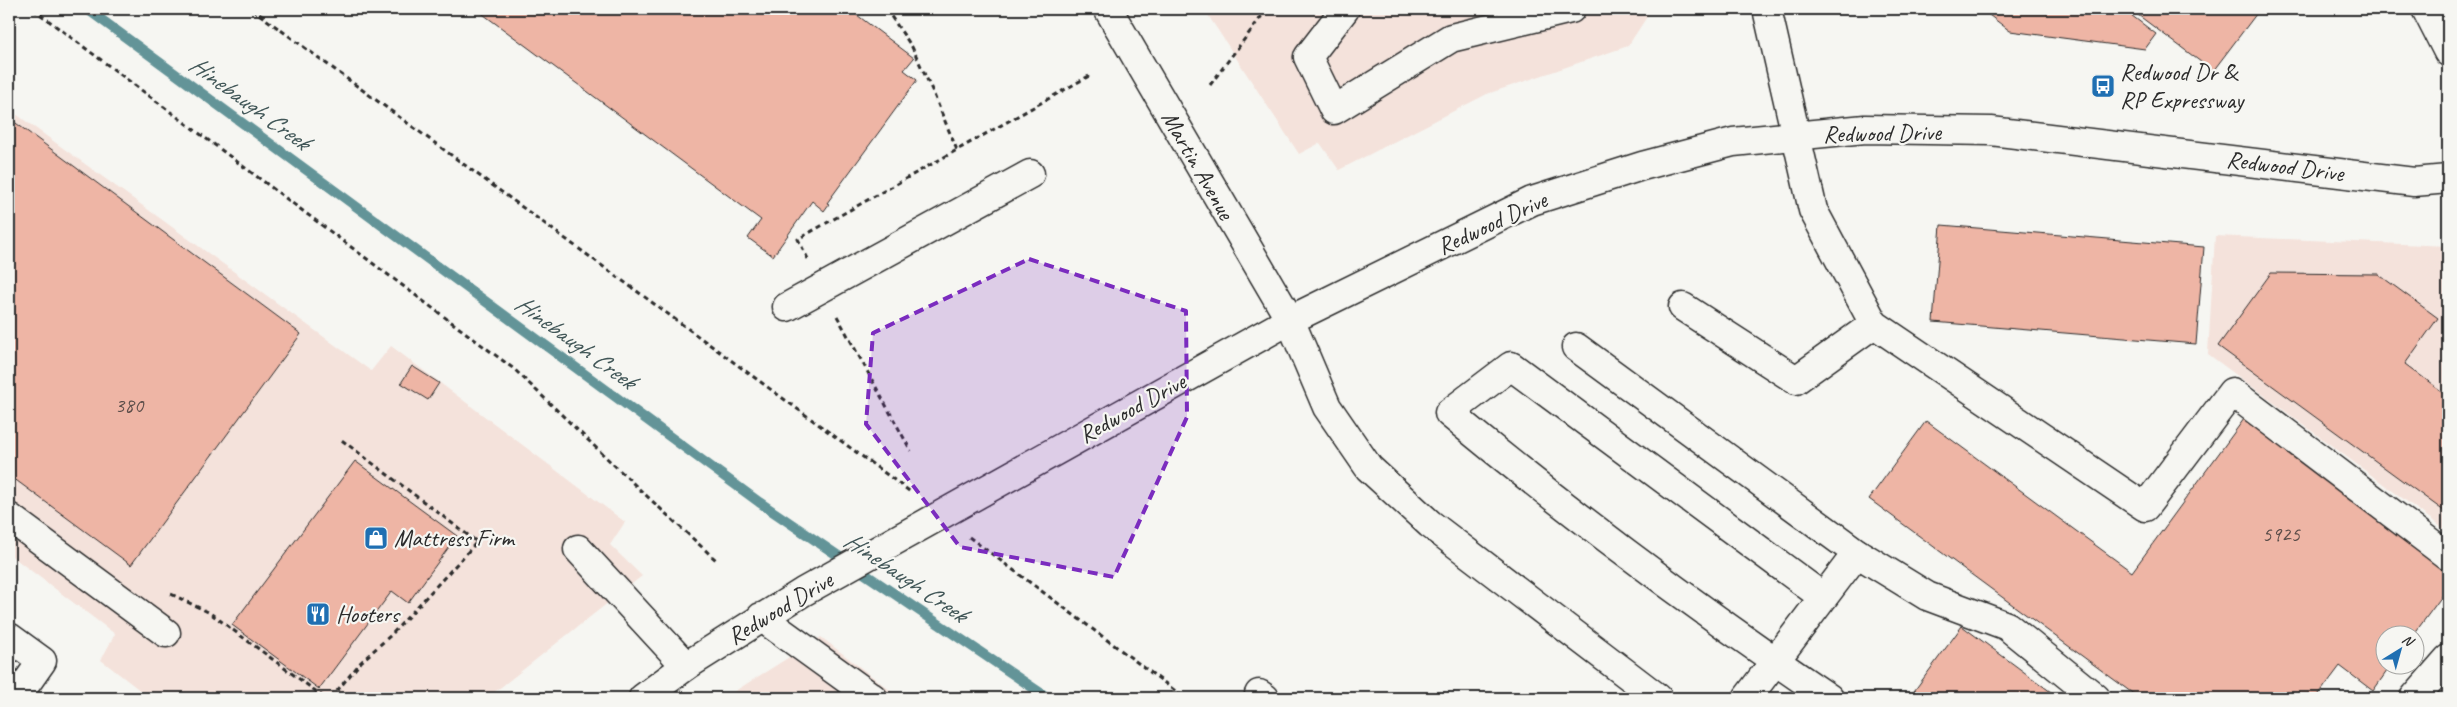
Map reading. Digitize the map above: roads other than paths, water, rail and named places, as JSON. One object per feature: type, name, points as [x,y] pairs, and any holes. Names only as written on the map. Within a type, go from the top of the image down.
[{"type":"main road","name":"Martin Avenue","points":[[1108,9],[1290,320],[1327,407],[1369,468],[1430,524],[1658,698]]},
{"type":"main road","points":[[1345,9],[1308,57],[1334,110],[1451,38],[1571,9]]},
{"type":"main road","points":[[1767,9],[1813,210],[1874,324],[2145,507],[2232,392],[2448,556]]},
{"type":"main road","points":[[2426,9],[2448,52]]},
{"type":"main road","name":"Redwood Drive","points":[[643,698],[686,666],[760,617],[940,514],[1290,320],[1532,200],[1642,166],[1733,142],[1865,129],[1991,131],[2414,182],[2448,179]]},
{"type":"main road","points":[[787,307],[1030,174]]},
{"type":"main road","points":[[1683,307],[1796,380],[1874,324]]},
{"type":"main road","points":[[1576,347],[1857,552],[1927,596],[2006,626],[2096,698]]},
{"type":"main road","points":[[1823,597],[1511,366],[1449,413],[1552,499],[1829,698]]},
{"type":"main road","points":[[12,526],[166,633]]},
{"type":"main road","points":[[578,549],[686,666]]},
{"type":"main road","points":[[1747,698],[1857,552]]},
{"type":"main road","points":[[760,617],[873,698]]},
{"type":"main road","points":[[9,636],[42,661],[16,698]]},
{"type":"main road","points":[[2414,698],[2448,658]]},
{"type":"waterway","name":"Hinebaugh Creek","points":[[87,9],[759,502],[1048,698]]},
{"type":"place","name":"Redwood Dr & RP Expressway","points":[[2103,86]]},
{"type":"place","name":"Mattress Firm","points":[[376,538]]},
{"type":"place","name":"Hooters","points":[[318,614]]}]
